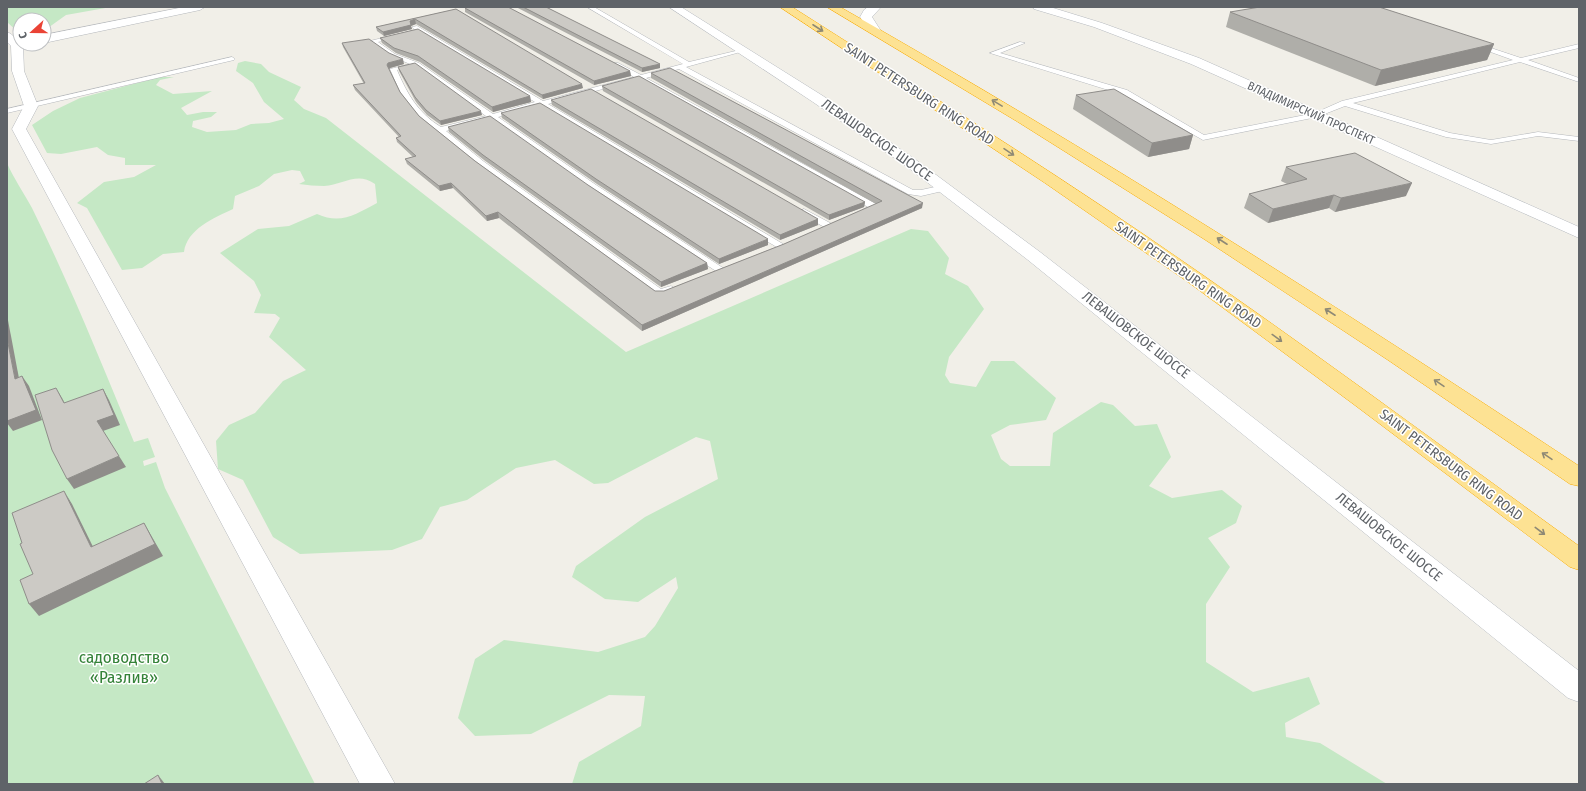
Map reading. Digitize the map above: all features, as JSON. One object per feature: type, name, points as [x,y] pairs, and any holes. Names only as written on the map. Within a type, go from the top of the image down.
[{"type":"highway","name":"SAINT PETERSBURG RING ROAD","points":[[785,7],[998,145],[1140,240],[1360,398],[1579,560]]},
{"type":"highway","name":"SAINT PETERSBURG RING ROAD","points":[[832,7],[875,31],[1198,225],[1579,478]]},
{"type":"main road","points":[[52,37],[200,7]]},
{"type":"main road","name":"ЛЕВАШОВСКОЕ ШОССЕ","points":[[674,7],[824,103],[944,188],[1150,346],[1579,689]]},
{"type":"main road","points":[[875,31],[866,17],[868,12],[876,7]]},
{"type":"main road","name":"ВЛАДИМИРСКИЙ ПРОСПЕКТ","points":[[1038,7],[1098,24],[1146,41],[1317,115],[1579,233]]},
{"type":"main road","points":[[15,52],[18,71],[31,106],[19,129],[378,784]]},
{"type":"lane","points":[[590,7],[688,64]]},
{"type":"lane","points":[[410,24],[543,104],[783,244],[766,251]]},
{"type":"lane","points":[[421,30],[373,41],[393,55],[417,64],[593,187],[719,270]]},
{"type":"lane","points":[[1465,42],[1579,80]]},
{"type":"lane","points":[[1022,43],[993,53],[1124,92],[1203,138],[1317,115],[1324,110],[1346,103],[1579,46]]},
{"type":"lane","points":[[440,130],[490,116],[543,104],[588,88],[742,50]]},
{"type":"lane","points":[[7,111],[232,59]]},
{"type":"lane","points":[[606,59],[640,76],[875,207],[855,215]]},
{"type":"lane","points":[[417,64],[392,69],[411,105],[426,123],[440,130],[480,163],[660,293],[682,284]]},
{"type":"lane","points":[[679,66],[911,192],[921,193],[944,188]]},
{"type":"lane","points":[[588,88],[605,97]]},
{"type":"lane","points":[[1346,103],[1449,135],[1491,142],[1538,134],[1579,139]]},
{"type":"lane","points":[[795,207],[832,225],[815,232]]},
{"type":"green space","points":[[7,7],[111,7],[66,15],[52,25],[52,12],[12,12],[12,27],[7,22]]},
{"type":"green space","points":[[245,61],[261,64],[269,72],[301,87],[294,100],[304,109],[326,118],[626,352],[911,229],[928,231],[949,258],[945,274],[968,286],[984,309],[949,357],[945,375],[950,383],[976,387],[991,361],[1014,361],[1056,398],[1046,420],[1010,425],[991,435],[1001,459],[1010,466],[1050,466],[1053,433],[1101,402],[1113,405],[1135,426],[1157,424],[1171,457],[1149,486],[1172,498],[1222,490],[1242,506],[1236,523],[1208,538],[1230,567],[1206,604],[1206,662],[1253,692],[1309,677],[1320,704],[1285,723],[1286,737],[1320,743],[1387,784],[572,784],[579,762],[641,726],[645,696],[609,695],[531,734],[475,736],[458,718],[475,659],[504,640],[598,652],[645,637],[655,626],[678,588],[676,577],[638,602],[605,599],[572,577],[576,566],[645,517],[718,479],[710,441],[696,437],[608,483],[594,484],[555,460],[516,468],[467,500],[440,507],[422,539],[392,550],[300,554],[273,537],[243,480],[218,469],[216,441],[229,425],[255,413],[283,381],[306,370],[269,337],[280,318],[275,314],[254,313],[261,295],[254,281],[220,253],[258,229],[289,226],[317,214],[326,217],[341,218],[355,214],[377,203],[375,184],[368,180],[356,179],[324,186],[308,185],[299,184],[305,181],[300,171],[292,170],[274,174],[259,186],[235,196],[233,209],[202,225],[190,237],[184,252],[163,254],[142,268],[122,270],[87,208],[77,203],[104,182],[134,177],[156,165],[125,165],[125,158],[108,155],[97,147],[61,154],[47,153],[32,125],[53,111],[80,98],[160,77],[174,77],[160,80],[156,85],[173,94],[212,91],[181,108],[187,115],[203,112],[217,112],[211,117],[193,121],[192,127],[207,132],[236,130],[251,124],[269,123],[284,119],[264,102],[253,83],[236,71],[238,63]]},
{"type":"green space","name":"садоводство «Разлив»","points":[[7,163],[32,208],[59,266],[134,442],[148,438],[155,457],[143,461],[144,466],[156,462],[165,488],[315,784],[7,784]]},
{"type":"building","points":[[508,7],[630,71],[594,81],[465,8]]},
{"type":"building","points":[[523,7],[546,7],[660,64],[642,68]]},
{"type":"building","points":[[1260,7],[1379,7],[1494,44],[1381,70],[1230,12]]},
{"type":"building","points":[[456,9],[582,84],[542,95],[415,19],[410,21],[411,25],[383,32],[376,27]]},
{"type":"building","points":[[418,29],[530,96],[492,107],[418,56],[394,48],[380,38]]},
{"type":"building","points":[[369,39],[389,53],[403,59],[388,63],[387,65],[400,92],[419,116],[475,161],[655,291],[664,291],[784,244],[882,201],[651,73],[670,68],[923,203],[642,325],[498,212],[486,216],[451,183],[439,186],[405,159],[416,156],[396,138],[401,136],[353,85],[365,83],[342,43]]},
{"type":"building","points":[[415,63],[481,111],[440,121],[426,110],[415,97],[398,67]]},
{"type":"building","points":[[639,76],[865,202],[829,215],[602,86]]},
{"type":"building","points":[[591,89],[818,219],[780,235],[551,100]]},
{"type":"building","points":[[1114,89],[1193,135],[1152,143],[1076,95]]},
{"type":"building","points":[[540,103],[768,239],[719,259],[596,179],[501,113]]},
{"type":"building","points":[[490,116],[588,185],[707,263],[661,282],[483,155],[448,127]]},
{"type":"building","points":[[1355,153],[1412,183],[1341,198],[1334,195],[1273,209],[1249,194],[1307,179],[1286,167]]},
{"type":"building","points":[[7,338],[15,379],[22,376],[36,410],[7,421]]},
{"type":"building","points":[[56,388],[64,403],[103,389],[114,415],[97,421],[119,456],[67,479],[52,450],[35,395]]},
{"type":"building","points":[[64,491],[91,547],[144,523],[155,544],[29,604],[20,580],[33,574],[20,544],[22,543],[12,513]]},
{"type":"building","points":[[158,775],[162,784],[144,784]]}]
